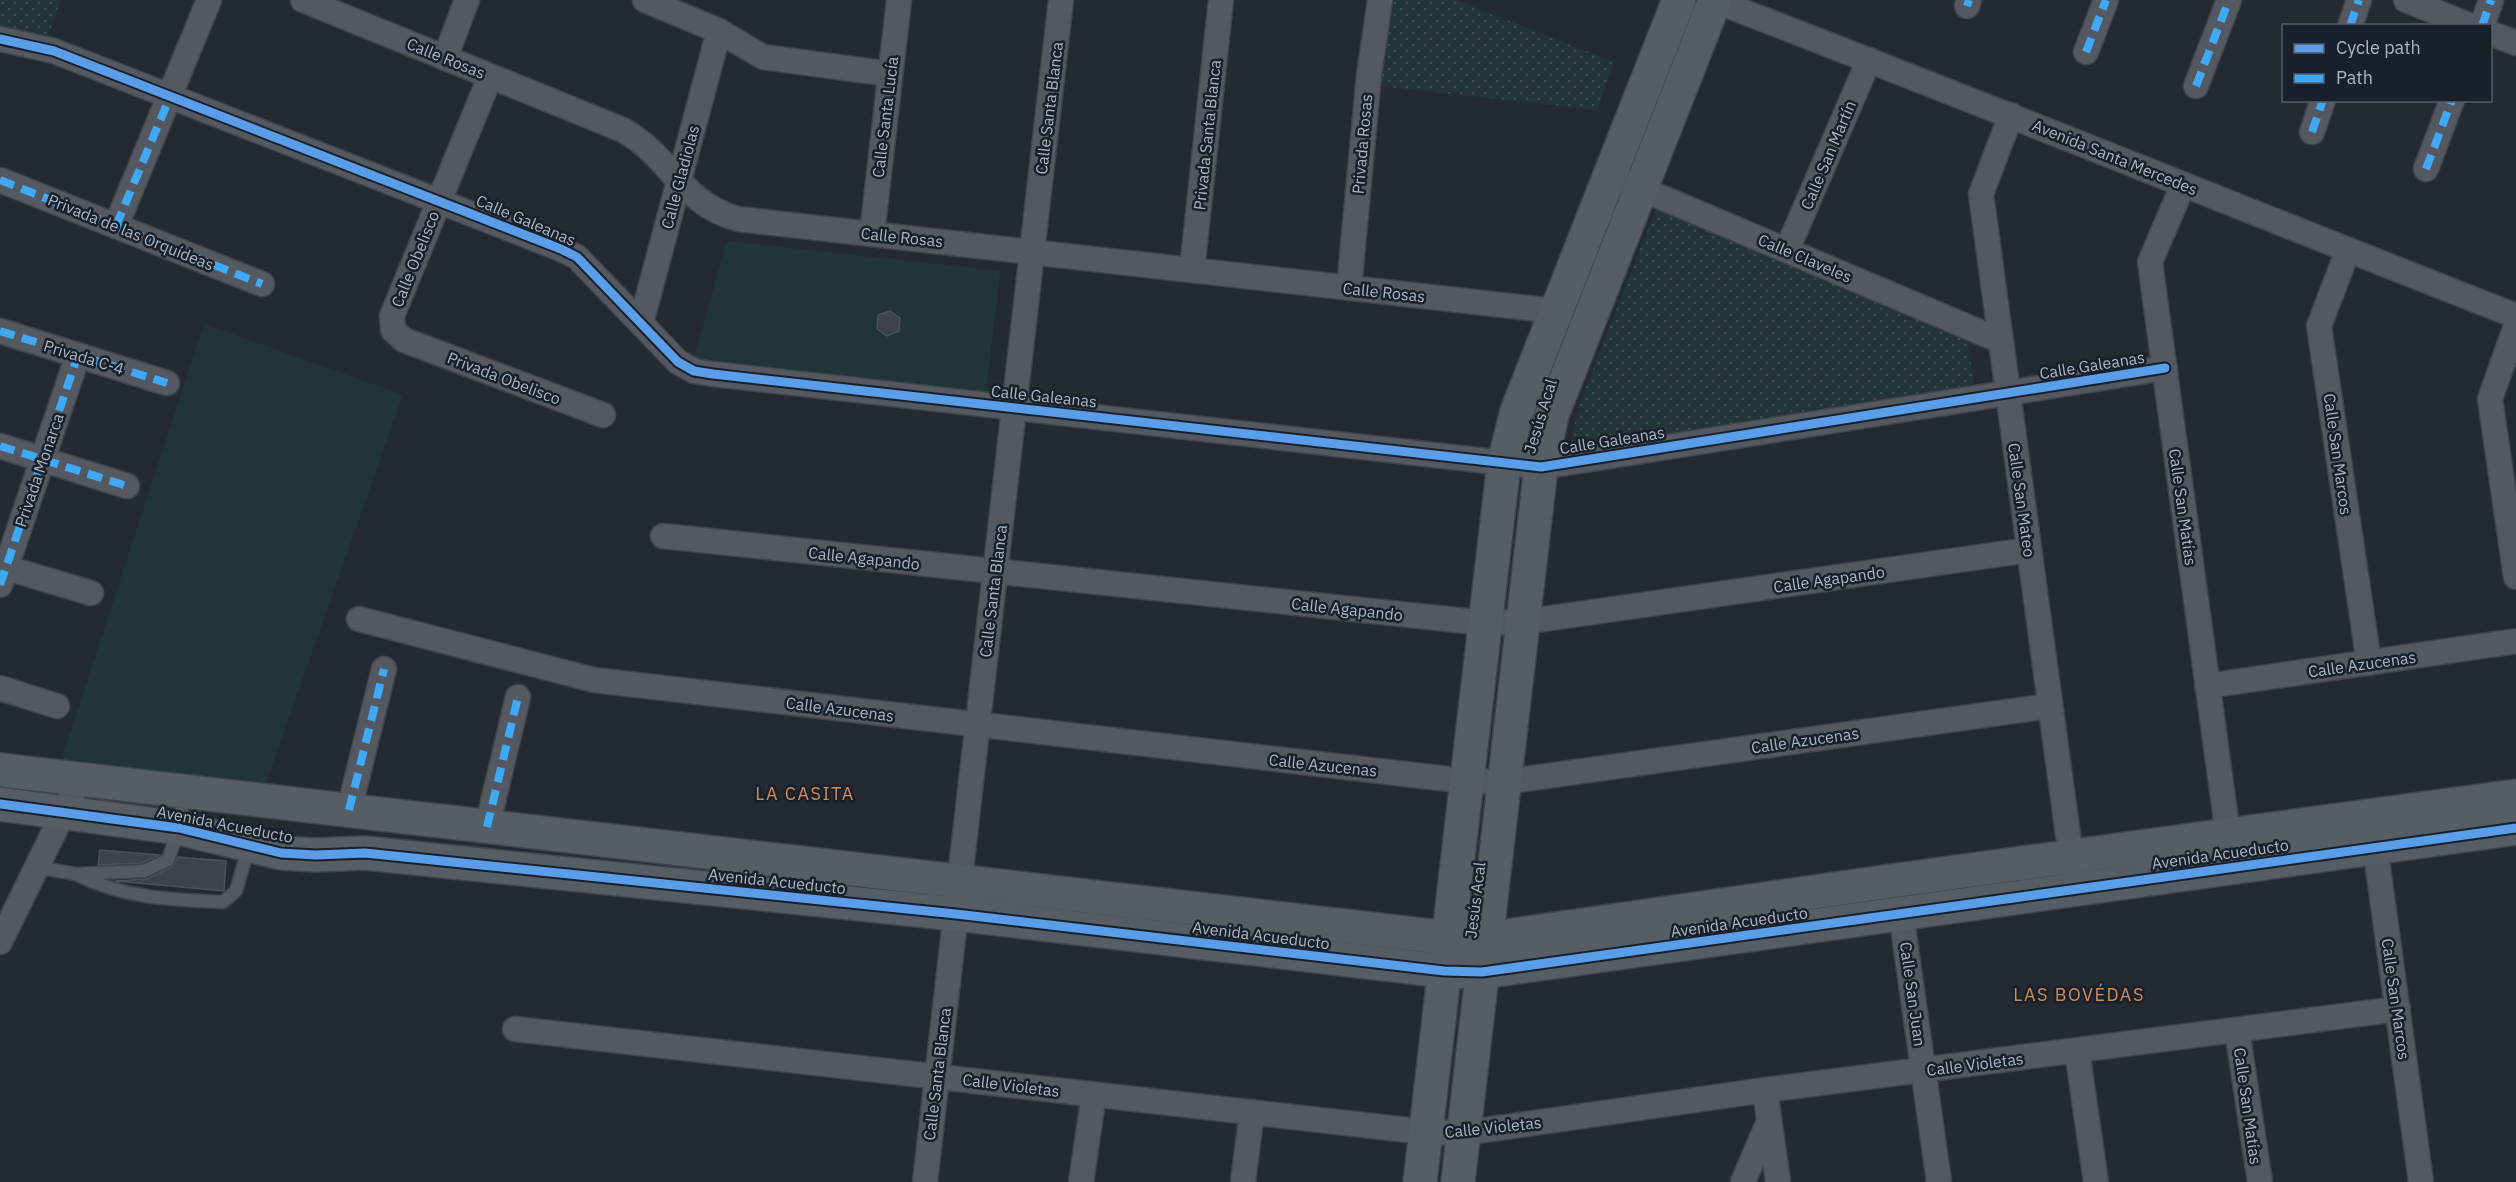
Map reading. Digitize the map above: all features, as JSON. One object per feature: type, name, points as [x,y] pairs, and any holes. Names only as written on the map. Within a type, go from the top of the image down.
[{"type":"street","points":[[116,226],[209,0]]},
{"type":"street","points":[[446,58],[467,0]]},
{"type":"street","points":[[645,0],[719,31],[764,57],[890,74]]},
{"type":"street","name":"Calle Santa Lucía","points":[[872,234],[899,0]]},
{"type":"street","name":"Calle Santa Blanca","points":[[925,1182],[1061,0]]},
{"type":"street","name":"Privada Santa Blanca","points":[[1192,270],[1221,0]]},
{"type":"street","name":"Privada Rosas","points":[[1349,288],[1369,75],[1380,0]]},
{"type":"street","name":"Jesús Acal","points":[[1420,1182],[1504,463],[1516,411],[1679,0]]},
{"type":"street","name":"Jesús Acal","points":[[1458,1182],[1540,467],[1552,415],[1714,0]]},
{"type":"street","name":"Avenida Santa Mercedes","points":[[1714,0],[2011,115],[2516,316]]},
{"type":"street","points":[[2086,52],[2106,0]]},
{"type":"street","points":[[2196,86],[2229,0]]},
{"type":"street","points":[[2351,24],[2360,0]]},
{"type":"street","points":[[2406,0],[2466,24]]},
{"type":"street","points":[[2483,24],[2491,0]]},
{"type":"street","name":"Calle Rosas","points":[[315,2],[490,77],[623,130],[642,141],[695,198],[709,208],[731,217],[1555,311]]},
{"type":"street","name":"Calle Gladiolas","points":[[641,323],[719,31]]},
{"type":"street","points":[[2492,34],[2516,43]]},
{"type":"street","name":"Calle Galeanas","points":[[0,39],[54,51],[577,257],[678,362],[694,371],[1540,467],[2165,368]]},
{"type":"street","name":"Calle San Martín","points":[[1787,250],[1869,60]]},
{"type":"street","name":"Calle Obelisco","points":[[404,340],[393,330],[392,316],[490,77]]},
{"type":"street","points":[[2312,132],[2322,102]]},
{"type":"street","points":[[2426,169],[2451,102]]},
{"type":"street","name":"Calle San Mateo","points":[[2011,115],[1981,194],[2075,889]]},
{"type":"street","name":"Calle Claveles","points":[[1609,176],[2001,341]]},
{"type":"street","name":"Privada de las Orquídeas","points":[[0,180],[262,284]]},
{"type":"street","name":"Calle San Matías","points":[[2183,185],[2150,262],[2228,835]]},
{"type":"street","name":"Calle San Marcos","points":[[2348,250],[2319,326],[2369,663]]},
{"type":"street","points":[[2516,326],[2490,399],[2516,577]]},
{"type":"street","name":"Privada C-4","points":[[0,331],[167,383]]},
{"type":"street","name":"Privada Obelisco","points":[[404,340],[603,415]]},
{"type":"street","name":"Privada Monarca","points":[[2,573],[78,355]]},
{"type":"street","points":[[0,446],[127,486]]},
{"type":"street","name":"Calle Agapando","points":[[663,536],[1485,623],[1523,622],[2029,550]]},
{"type":"street","points":[[2,573],[91,593]]},
{"type":"street","name":"Calle Azucenas","points":[[360,619],[594,680],[1466,781],[1504,782],[2050,706]]},
{"type":"street","name":"Calle Azucenas","points":[[2207,686],[2516,641]]},
{"type":"street","points":[[349,810],[384,669]]},
{"type":"street","points":[[0,688],[57,706]]},
{"type":"street","points":[[487,827],[518,697]]},
{"type":"street","name":"Avenida Acueducto","points":[[0,770],[1448,938],[1486,939],[2070,856],[2516,796]]},
{"type":"street","points":[[0,942],[80,779]]},
{"type":"street","name":"Avenida Acueducto","points":[[0,804],[179,828],[281,853],[365,854],[956,914],[1444,971],[1482,972],[2516,828]]},
{"type":"street","name":"Calle San Marcos","points":[[2371,816],[2421,1182]]},
{"type":"street","name":"Calle San Juan","points":[[1901,914],[1939,1182]]},
{"type":"street","name":"Calle Violetas","points":[[516,1029],[1425,1132],[1463,1133],[1765,1090],[2398,1009]]},
{"type":"street","name":"Calle San Matías","points":[[2237,1030],[2260,1182]]},
{"type":"street","points":[[2077,1051],[2096,1182]]},
{"type":"street","points":[[1765,1090],[1778,1182]]},
{"type":"street","points":[[1081,1182],[1094,1094]]},
{"type":"street","points":[[1243,1182],[1252,1112]]},
{"type":"street","points":[[1743,1182],[1769,1121]]},
{"type":"lane","points":[[36,867],[76,874],[144,871],[168,860],[179,828],[184,793]]},
{"type":"lane","points":[[76,874],[100,886],[152,898],[223,902],[236,891],[249,845]]},
{"type":"shaded area","points":[[0,0],[61,0],[45,44],[0,33]]},
{"type":"shaded area","points":[[1391,0],[1456,0],[1614,62],[1597,110],[1380,86]]},
{"type":"shaded area","points":[[1656,209],[1968,341],[1974,387],[1569,450],[1579,405]]},
{"type":"shaded area","points":[[727,241],[1000,271],[986,394],[693,361]]},
{"type":"shaded area","points":[[204,324],[403,395],[265,786],[59,766]]},
{"type":"building","points":[[890,311],[900,318],[899,331],[887,336],[877,329],[878,315]]},
{"type":"building","points":[[100,850],[159,855],[142,863],[98,865]]},
{"type":"building","points":[[178,857],[226,861],[224,891],[115,881],[147,879],[172,867]]},
{"type":"marked path","points":[[1967,6],[1969,0]]},
{"type":"marked path","points":[[2086,52],[2106,0]]},
{"type":"marked path","points":[[2196,86],[2229,0]]},
{"type":"marked path","points":[[2351,24],[2359,0]]},
{"type":"marked path","points":[[2483,24],[2491,0]]},
{"type":"marked path","points":[[116,226],[170,97]]},
{"type":"marked path","points":[[2312,132],[2322,102]]},
{"type":"marked path","points":[[2426,169],[2451,102]]},
{"type":"marked path","points":[[0,180],[262,284]]},
{"type":"marked path","points":[[0,331],[167,383]]},
{"type":"marked path","points":[[0,585],[78,355]]},
{"type":"marked path","points":[[0,446],[127,486]]},
{"type":"marked path","points":[[349,810],[384,669]]},
{"type":"marked path","points":[[487,827],[518,697]]},
{"type":"cycle path","points":[[0,39],[54,51],[561,249],[577,257],[678,362],[694,371],[713,374],[1541,467],[2165,368]]},
{"type":"cycle path","points":[[0,804],[179,828],[281,853],[316,855],[365,853],[956,914],[1444,971],[1482,972],[2516,828]]},
{"type":"district","name":"LA CASITA","points":[[805,793]]},
{"type":"district","name":"LAS BOVÉDAS","points":[[2079,994]]}]
